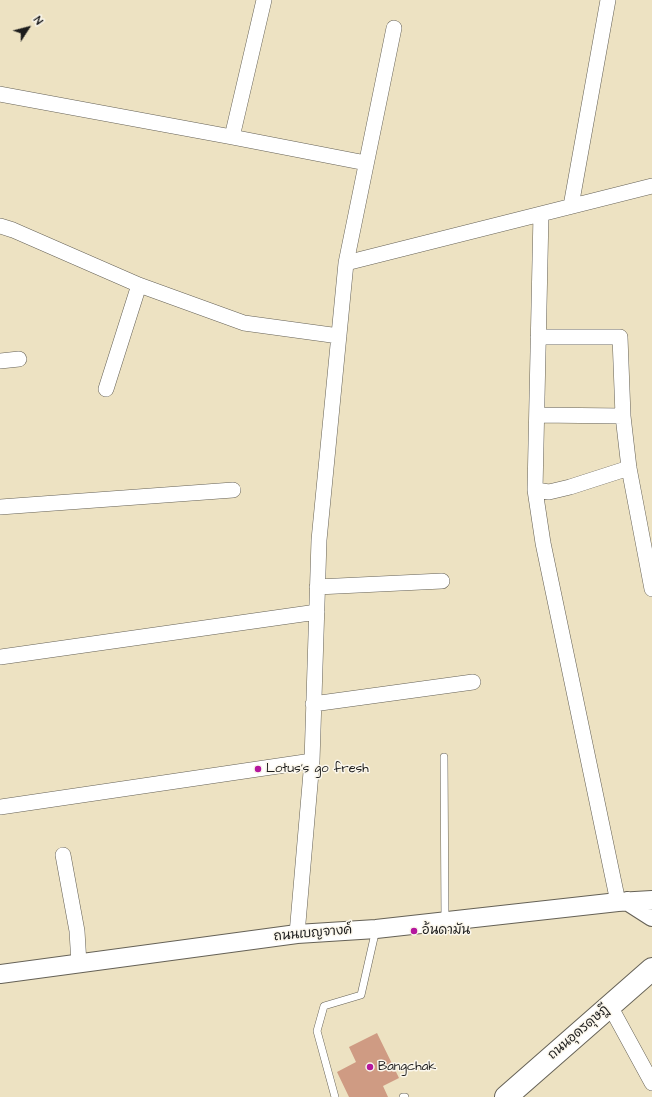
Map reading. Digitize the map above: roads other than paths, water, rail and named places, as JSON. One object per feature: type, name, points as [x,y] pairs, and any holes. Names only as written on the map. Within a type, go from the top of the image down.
[{"type":"main road","name":"ถนนอุดรดุษฎี","points":[[506,1097],[652,969]]},
{"type":"street","points":[[232,137],[264,0]]},
{"type":"street","points":[[571,206],[608,0]]},
{"type":"street","points":[[297,934],[312,761],[319,540],[346,263],[394,28]]},
{"type":"street","points":[[0,94],[366,163]]},
{"type":"street","points":[[346,263],[652,186]]},
{"type":"street","points":[[541,214],[535,490],[543,543],[622,901],[652,917]]},
{"type":"street","points":[[0,226],[13,230],[139,285],[244,323],[339,336]]},
{"type":"street","points":[[106,389],[139,285]]},
{"type":"street","points":[[538,337],[620,337],[623,416],[630,468],[647,534],[652,589]]},
{"type":"street","points":[[0,361],[19,359]]},
{"type":"street","points":[[537,415],[623,416]]},
{"type":"street","points":[[535,490],[549,492],[630,468]]},
{"type":"street","points":[[0,507],[233,490]]},
{"type":"street","points":[[318,588],[442,581]]},
{"type":"street","points":[[0,657],[317,612]]},
{"type":"street","points":[[314,704],[473,682]]},
{"type":"street","points":[[0,807],[312,761]]},
{"type":"street","points":[[63,855],[77,931],[79,964]]},
{"type":"street","name":"ถนนเบญจางค์","points":[[622,901],[652,894]]},
{"type":"street","name":"ถนนเบญจางค์","points":[[0,974],[297,934],[376,929],[622,901],[652,900]]},
{"type":"street","points":[[610,1006],[652,1083]]},
{"type":"lane","points":[[444,757],[445,920]]},
{"type":"lane","points":[[335,1097],[317,1030],[324,1006],[361,995],[376,929]]},
{"type":"place","name":"Lotus's go fresh","points":[[258,769]]},
{"type":"place","name":"อ้นดามัน","points":[[414,931]]},
{"type":"place","name":"Bangchak","points":[[370,1067]]}]
